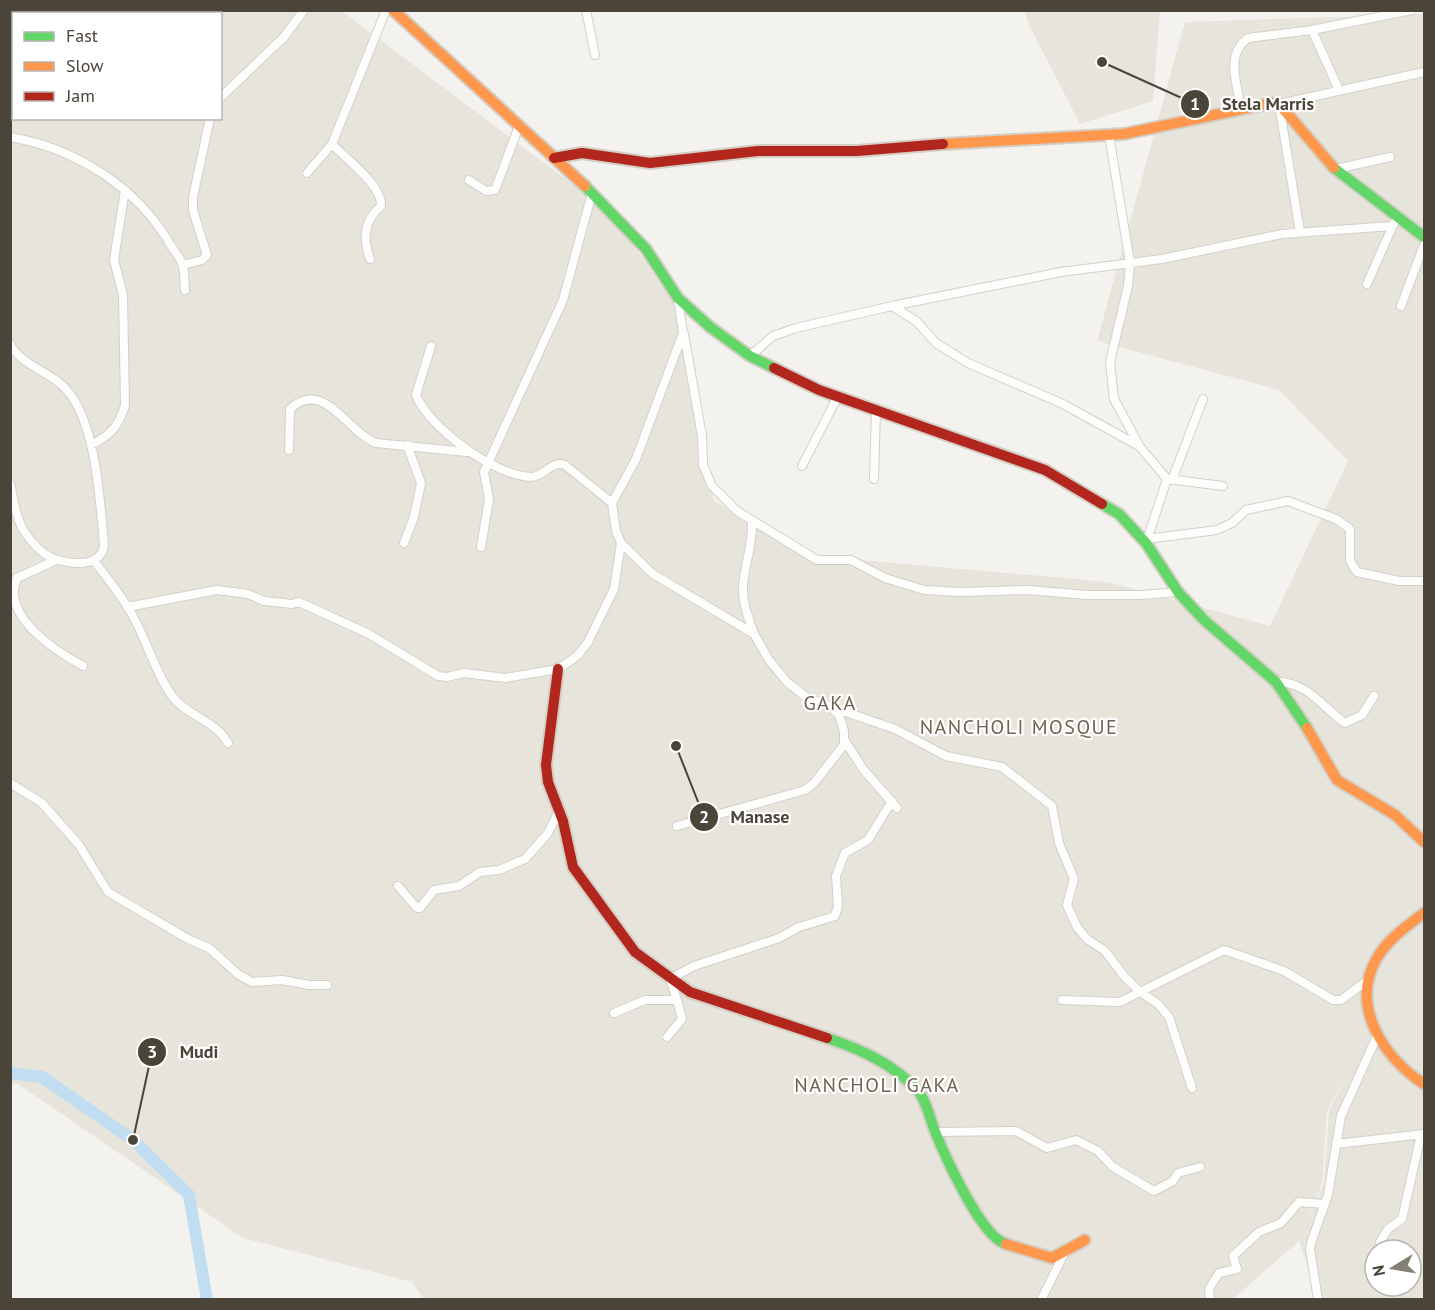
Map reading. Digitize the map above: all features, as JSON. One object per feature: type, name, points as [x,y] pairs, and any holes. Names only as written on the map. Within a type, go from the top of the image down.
[{"type":"street","points":[[222,96],[284,37],[304,10]]},
{"type":"street","points":[[307,173],[332,144],[386,10]]},
{"type":"street","points":[[393,10],[592,193],[646,249],[678,298],[710,327],[750,356],[786,376],[1045,470],[1119,514],[1146,541],[1178,592],[1216,633],[1263,668],[1276,682],[1309,731],[1337,780],[1395,815],[1425,842]]},
{"type":"street","points":[[586,10],[595,55]]},
{"type":"street","points":[[1241,108],[1234,53],[1239,44],[1248,38],[1312,30],[1412,10]]},
{"type":"street","points":[[1312,30],[1339,90]]},
{"type":"street","points":[[554,158],[582,153],[650,163],[758,151],[857,151],[1014,139],[1109,135],[1241,108],[1279,104],[1425,72]]},
{"type":"street","points":[[1279,104],[1336,169],[1425,237]]},
{"type":"street","points":[[1279,104],[1300,232]]},
{"type":"street","points":[[183,265],[202,260],[207,255],[193,210],[193,197],[210,120]]},
{"type":"street","points":[[469,180],[486,191],[495,190],[519,126]]},
{"type":"street","points":[[1109,135],[1130,263],[1128,286],[1110,362],[1110,377],[1118,411],[1140,447],[1169,479],[1223,486]]},
{"type":"street","points":[[10,137],[62,153],[125,190],[154,218],[183,265],[185,290]]},
{"type":"street","points":[[332,144],[365,176],[380,196],[381,206],[371,216],[365,229],[366,247],[370,259]]},
{"type":"street","points":[[1336,169],[1390,157]]},
{"type":"street","points":[[91,445],[114,432],[121,421],[125,405],[123,295],[114,260],[125,190]]},
{"type":"street","points":[[481,547],[489,499],[484,472],[563,300],[592,193]]},
{"type":"street","points":[[1366,284],[1399,215]]},
{"type":"street","points":[[750,356],[772,336],[796,328],[892,306],[1061,272],[1130,263],[1300,232],[1392,226]]},
{"type":"street","points":[[1401,306],[1425,245]]},
{"type":"street","points":[[678,298],[702,436],[706,476],[722,499],[752,521],[817,560],[851,560],[885,578],[924,590],[960,592],[1028,590],[1141,595],[1178,592]]},
{"type":"street","points":[[892,306],[916,321],[936,343],[968,363],[1063,404],[1140,447]]},
{"type":"street","points":[[127,607],[217,590],[248,594],[264,601],[292,604],[299,602],[310,605],[369,634],[438,676],[447,677],[464,673],[505,678],[558,669],[578,655],[606,607],[618,577],[621,543],[612,516],[612,503],[636,459],[683,333]]},
{"type":"street","points":[[10,344],[17,355],[62,385],[72,396],[81,410],[91,445],[103,552],[94,561],[56,560],[14,577],[12,604],[36,635],[83,666]]},
{"type":"street","points":[[431,346],[416,395],[439,425],[467,452],[489,463],[534,477],[560,463],[612,503]]},
{"type":"street","points":[[802,466],[838,396]]},
{"type":"street","points":[[289,450],[290,409],[305,399],[313,399],[331,406],[366,439],[376,443],[467,452]]},
{"type":"street","points":[[1146,541],[1203,399]]},
{"type":"street","points":[[874,479],[876,410]]},
{"type":"street","points":[[404,543],[414,517],[421,483],[407,445]]},
{"type":"street","points":[[10,484],[19,521],[25,533],[45,554],[56,560]]},
{"type":"street","points":[[1146,541],[1217,530],[1232,523],[1246,510],[1257,505],[1288,501],[1336,519],[1348,526],[1350,529],[1350,561],[1357,572],[1399,581],[1425,581]]},
{"type":"street","points":[[752,521],[752,549],[743,586],[745,606],[754,634],[769,660],[787,682],[806,697],[896,729],[946,756],[1002,767],[1052,806],[1059,843],[1074,879],[1068,908],[1081,933],[1105,951],[1139,991],[1158,1004],[1173,1023],[1192,1088]]},
{"type":"street","points":[[621,543],[663,581],[754,634]]},
{"type":"street","points":[[94,561],[127,607],[159,677],[173,698],[182,708],[215,728],[228,743]]},
{"type":"street","points":[[398,886],[417,908],[420,908],[434,890],[459,886],[480,872],[499,870],[525,859],[548,833],[559,807],[548,780],[546,762],[558,669]]},
{"type":"street","points":[[1276,682],[1288,682],[1305,689],[1345,723],[1362,715],[1374,696]]},
{"type":"street","points":[[670,979],[694,966],[779,939],[800,927],[835,916],[838,906],[836,876],[845,853],[868,840],[895,805],[863,768],[845,741],[842,721],[828,706]]},
{"type":"street","points":[[677,826],[805,790],[814,783],[842,749],[845,741]]},
{"type":"street","points":[[10,783],[42,803],[79,845],[108,892],[188,939],[209,948],[239,975],[252,982],[282,980],[309,986],[327,985]]},
{"type":"street","points":[[558,813],[563,821],[573,867],[582,881],[630,946],[670,979],[698,994],[867,1053],[919,1092],[938,1132],[946,1158],[971,1206],[998,1242],[1049,1258],[1085,1240]]},
{"type":"street","points":[[1425,914],[1383,948],[1371,968],[1368,980],[1368,999],[1378,1034],[1392,1059],[1425,1084]]},
{"type":"street","points":[[1062,1000],[1115,1003],[1224,950],[1284,971],[1334,1000],[1341,1000],[1368,980]]},
{"type":"street","points":[[667,1037],[682,1018],[670,979]]},
{"type":"street","points":[[614,1013],[645,1000],[677,1000]]},
{"type":"street","points":[[1318,1299],[1310,1250],[1334,1166],[1341,1116],[1378,1034]]},
{"type":"street","points":[[938,1132],[1016,1131],[1047,1148],[1076,1140],[1098,1151],[1113,1167],[1154,1191],[1173,1181],[1178,1173],[1200,1167]]},
{"type":"street","points":[[1336,1144],[1423,1134],[1402,1219],[1388,1229],[1382,1238]]},
{"type":"street","points":[[1210,1299],[1209,1289],[1219,1273],[1237,1269],[1233,1256],[1259,1232],[1281,1223],[1299,1202],[1324,1204]]},
{"type":"street","points":[[1041,1299],[1065,1252]]},
{"type":"shaded area","points":[[11,11],[342,11],[587,195],[634,246],[679,311],[698,388],[713,500],[814,556],[1108,582],[1270,626],[1348,461],[1279,390],[1097,341],[1185,22],[1424,14],[1424,1299],[1319,1299],[1299,1241],[1233,1299],[424,1299],[412,1282],[243,1238],[18,1084],[11,1083]],"holes":[[[1347,1073],[1329,1111],[1324,1183],[1302,1233],[1322,1184],[1327,1111]]]},
{"type":"shaded area","points":[[1025,11],[1160,11],[1153,101],[1080,124],[1028,23]]},
{"type":"waterway","points":[[10,1073],[42,1077],[133,1140],[189,1195],[207,1300]]},
{"type":"traffic: fast","points":[[1334,168],[1424,237]]},
{"type":"traffic: fast","points":[[585,186],[646,249],[678,298],[710,327],[750,356],[774,368]]},
{"type":"traffic: fast","points":[[1102,504],[1119,514],[1146,543],[1178,592],[1204,620],[1276,682],[1307,728]]},
{"type":"traffic: fast","points":[[827,1038],[876,1058],[909,1081],[918,1091],[926,1104],[934,1129],[964,1193],[986,1227],[996,1238],[1006,1244]]},
{"type":"traffic: slow","points":[[393,10],[585,186]]},
{"type":"traffic: slow","points":[[943,144],[1124,134],[1272,103],[1279,104],[1334,168]]},
{"type":"traffic: slow","points":[[1307,728],[1337,780],[1395,815],[1424,842]]},
{"type":"traffic: slow","points":[[1424,913],[1398,933],[1381,951],[1369,976],[1367,994],[1369,1012],[1384,1045],[1409,1073],[1424,1084]]},
{"type":"traffic: slow","points":[[1006,1244],[1052,1258],[1085,1240]]},
{"type":"traffic: jam","points":[[554,158],[582,153],[650,163],[758,151],[857,151],[943,144]]},
{"type":"traffic: jam","points":[[774,368],[819,390],[1045,470],[1102,504]]},
{"type":"traffic: jam","points":[[558,669],[546,765],[548,782],[563,821],[573,867],[635,952],[690,992],[827,1038]]},
{"type":"place","name":"Stela Marris","points":[[1102,62]]},
{"type":"place","name":"Manase","points":[[676,746]]},
{"type":"place","name":"Mudi","points":[[133,1140]]},
{"type":"district","name":"GAKA","points":[[830,703]]},
{"type":"district","name":"NANCHOLI MOSQUE","points":[[1019,727]]},
{"type":"district","name":"NANCHOLI GAKA","points":[[877,1085]]}]
